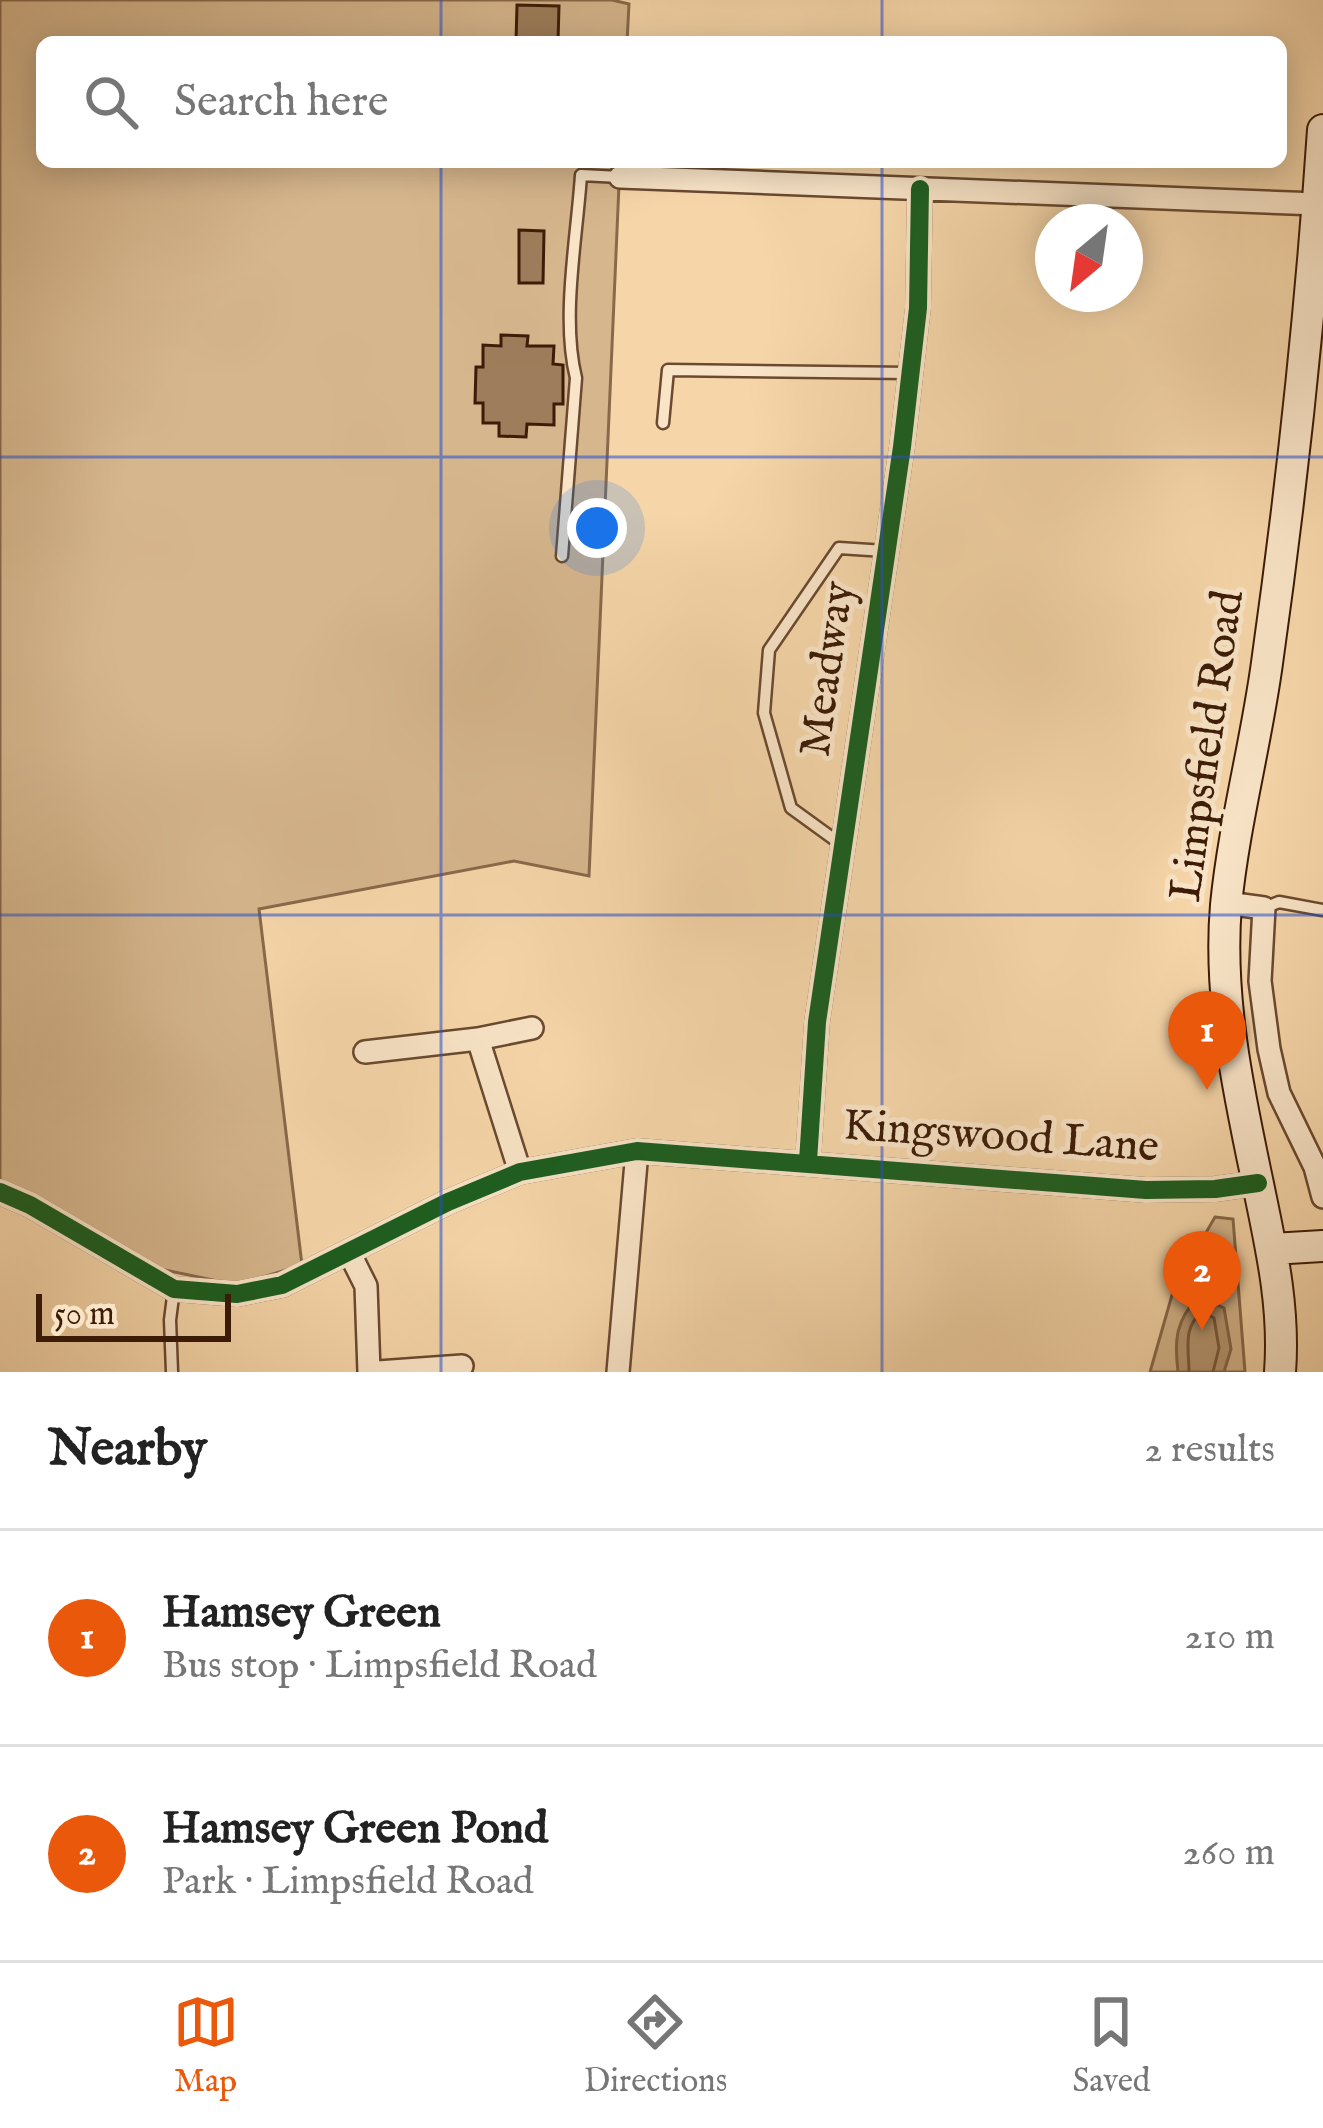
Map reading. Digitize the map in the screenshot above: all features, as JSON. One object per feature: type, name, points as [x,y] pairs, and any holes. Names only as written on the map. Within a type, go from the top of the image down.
[{"type":"main road","name":"Limpsfield Road","points":[[1280,1372],[1284,1329],[1228,1008],[1227,903],[1315,357],[1323,130]]},
{"type":"main road","points":[[1272,1249],[1323,1246]]},
{"type":"street","points":[[620,177],[1318,204]]},
{"type":"street","name":"Meadway","points":[[808,1161],[818,1022],[918,308],[920,189]]},
{"type":"street","points":[[1227,903],[1264,908],[1260,974],[1269,1049],[1280,1093],[1319,1164],[1323,1197]]},
{"type":"street","points":[[365,1052],[532,1028]]},
{"type":"street","points":[[478,1039],[520,1172]]},
{"type":"street","points":[[618,1372],[637,1150]]},
{"type":"street","name":"Kingswood Lane","points":[[0,1192],[30,1204],[175,1288],[237,1294],[282,1285],[448,1202],[520,1172],[637,1150],[1146,1190],[1215,1190],[1258,1183]]},
{"type":"street","points":[[350,1254],[366,1286],[373,1372],[462,1366]]},
{"type":"lane","points":[[562,556],[576,378],[571,356],[581,175],[620,177]]},
{"type":"lane","points":[[663,423],[668,370],[910,373]]},
{"type":"lane","points":[[842,845],[791,808],[764,713],[769,650],[839,548],[885,551]]},
{"type":"lane","points":[[1264,908],[1280,902],[1323,910]]},
{"type":"lane","points":[[172,1372],[170,1320],[175,1288]]},
{"type":"shaded area","points":[[0,0],[612,0],[629,4],[627,36],[36,36],[36,168],[620,168],[589,876],[514,861],[259,909],[302,1265],[237,1285],[160,1269],[0,1183]]},
{"type":"shaded area","points":[[1215,1217],[1233,1219],[1245,1372],[1150,1372],[1174,1288]]},
{"type":"water","points":[[1199,1296],[1224,1308],[1231,1349],[1224,1372],[1178,1372],[1178,1331]]},
{"type":"building","points":[[517,5],[559,6],[558,36],[516,36]]},
{"type":"building","points":[[519,230],[544,231],[543,283],[519,283]]},
{"type":"building","points":[[501,335],[528,336],[527,346],[554,346],[553,364],[563,365],[563,404],[554,404],[554,425],[527,424],[526,437],[499,436],[499,423],[483,423],[483,403],[475,403],[476,367],[483,367],[483,345],[501,346]]},
{"type":"cycle path","points":[[808,1161],[817,1022],[902,447],[918,308],[920,189]]},
{"type":"cycle path","points":[[0,1192],[174,1289],[237,1294],[282,1285],[448,1202],[520,1172],[637,1151],[1146,1190],[1258,1183]]},
{"type":"place","name":"Hamsey Green","points":[[1207,1090]]},
{"type":"place","name":"Hamsey Green Pond","points":[[1202,1330]]}]
